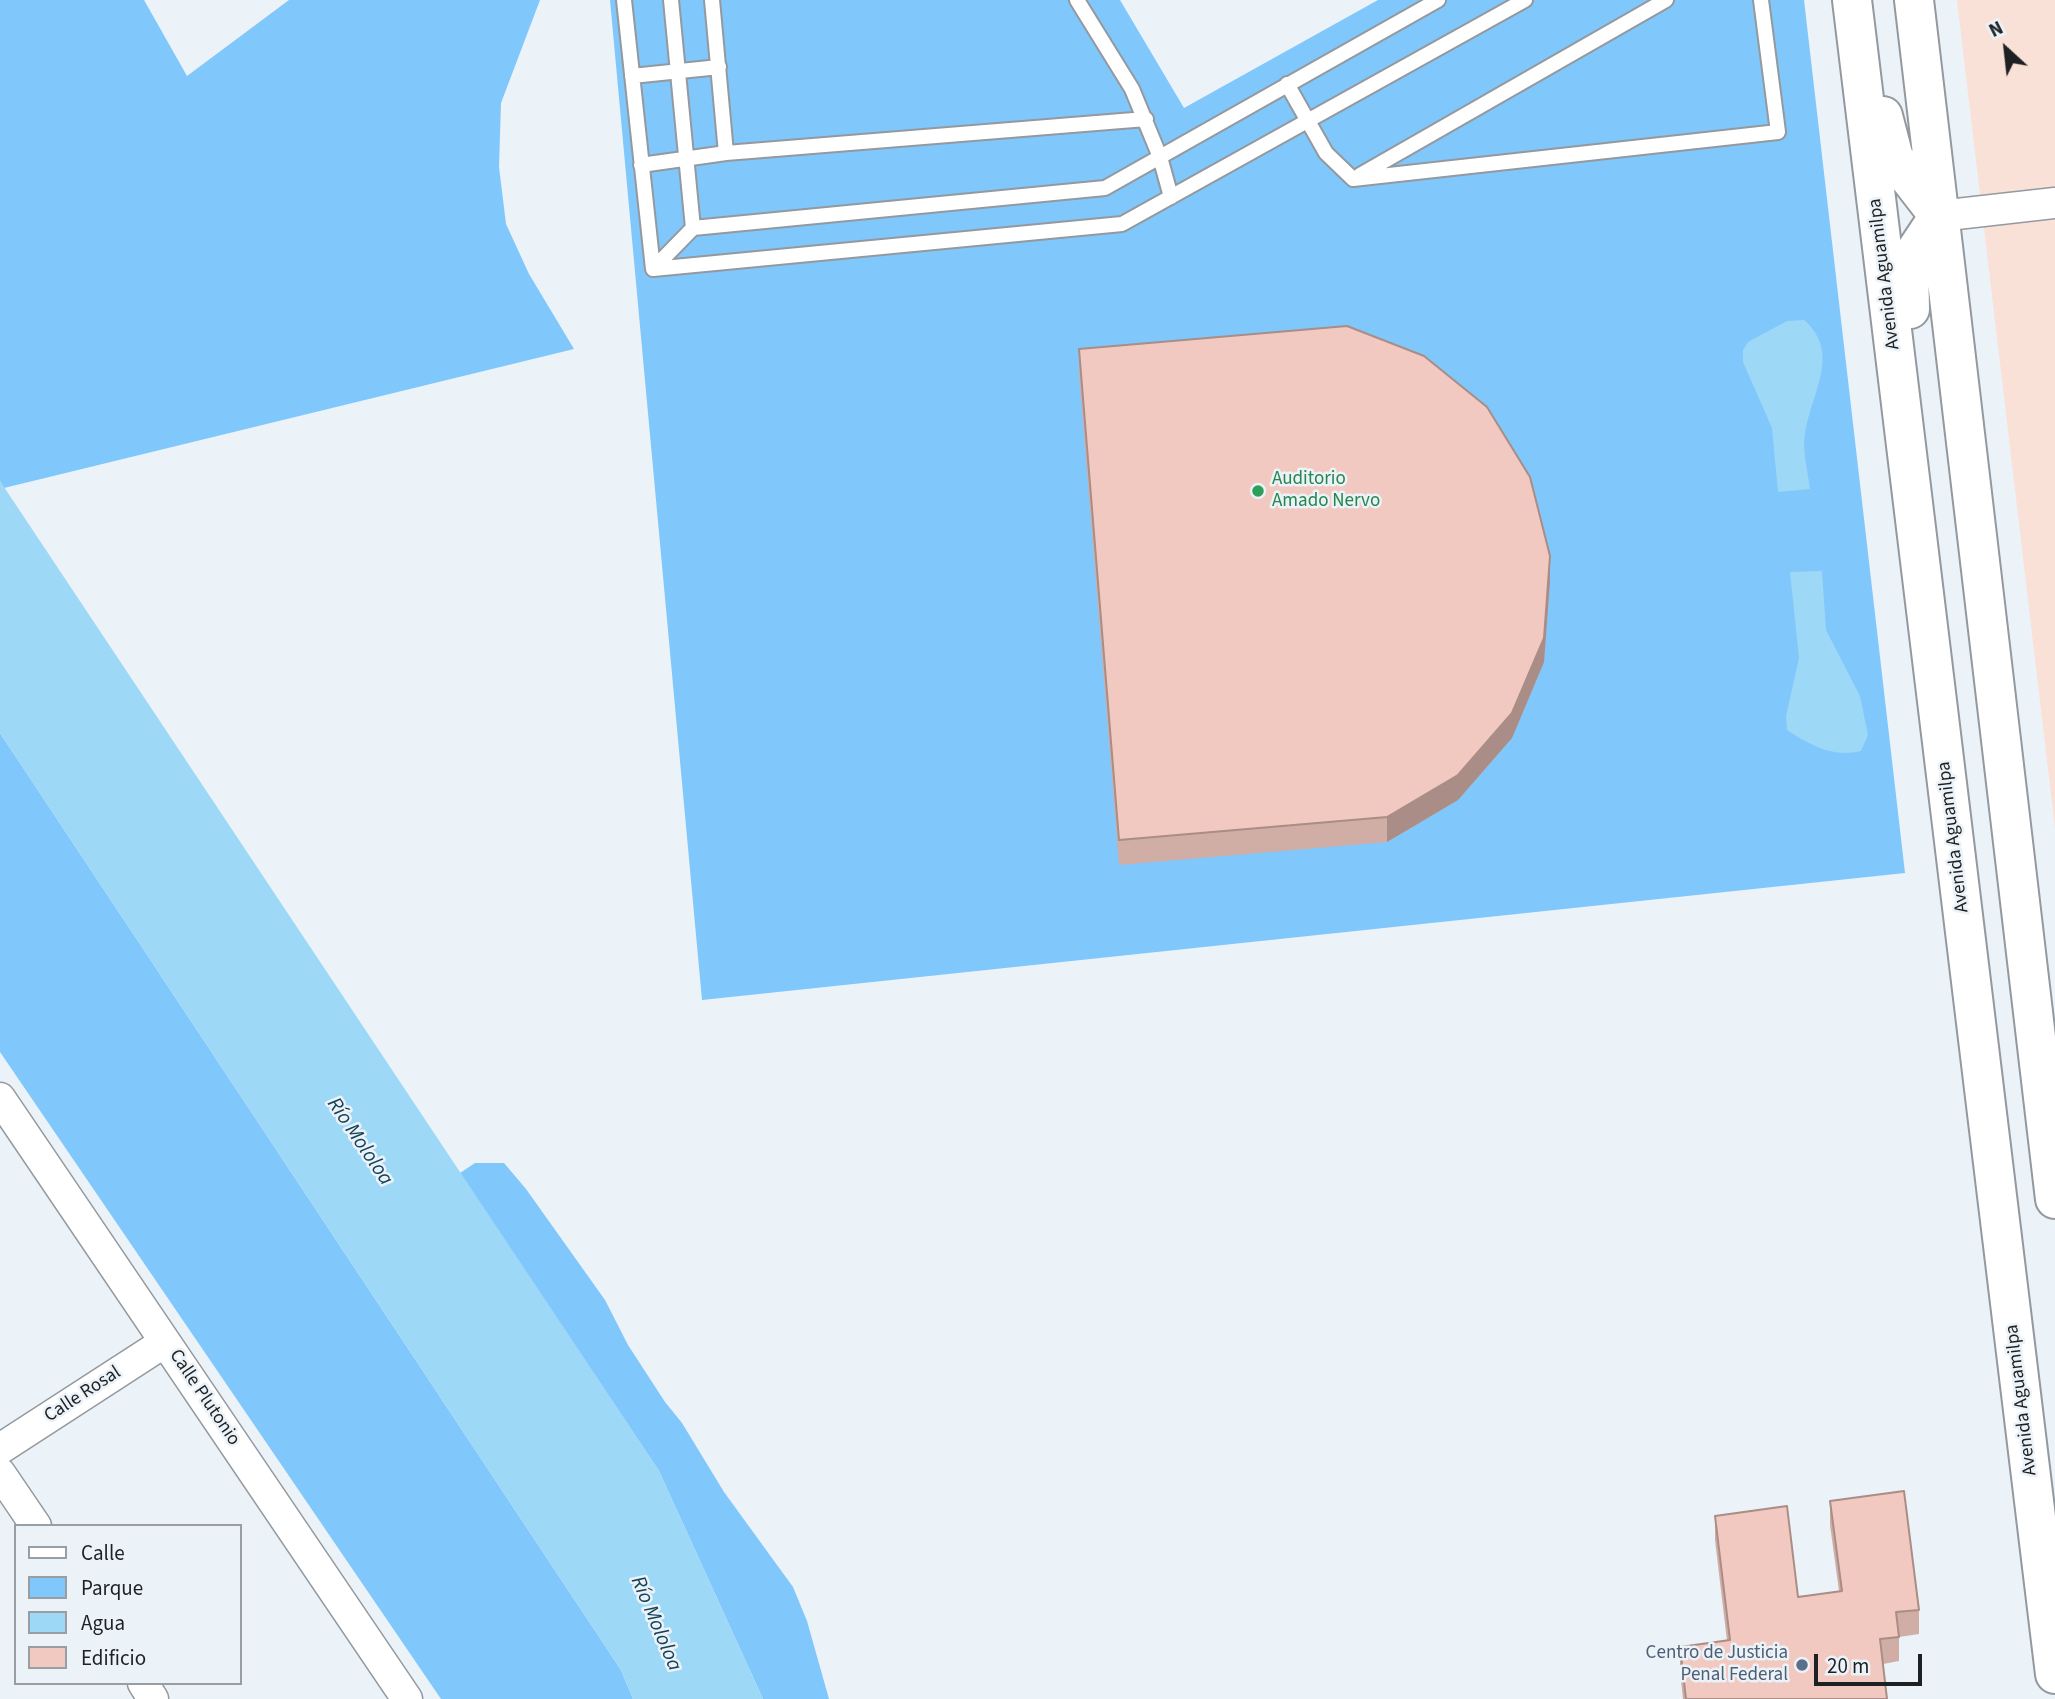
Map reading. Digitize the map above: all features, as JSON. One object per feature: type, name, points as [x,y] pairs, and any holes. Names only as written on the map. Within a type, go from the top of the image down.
[{"type":"main road","points":[[1914,0],[2055,1199]]},
{"type":"main road","points":[[1852,1],[1894,158],[1939,216]]},
{"type":"main road","name":"Avenida Aguamilpa","points":[[1852,1],[2055,1674]]},
{"type":"main road","points":[[1913,504],[1909,261],[1939,216]]},
{"type":"street","points":[[1939,216],[2055,203]]},
{"type":"street","name":"Calle Plutonio","points":[[0,1098],[407,1699]]},
{"type":"street","name":"Calle Rosal","points":[[0,1449],[165,1342]]},
{"type":"street","points":[[0,1474],[35,1524]]},
{"type":"lane","points":[[624,0],[653,269]]},
{"type":"lane","points":[[671,0],[693,228]]},
{"type":"lane","points":[[712,0],[726,153]]},
{"type":"lane","points":[[1077,0],[1132,89],[1160,157],[1171,197]]},
{"type":"lane","points":[[653,269],[693,228],[1105,188],[1438,0]]},
{"type":"lane","points":[[653,269],[1122,224],[1525,0]]},
{"type":"lane","points":[[1353,179],[1666,0]]},
{"type":"lane","points":[[1353,179],[1778,132],[1761,0]]},
{"type":"lane","points":[[632,76],[719,67]]},
{"type":"lane","points":[[1287,84],[1326,153],[1353,179]]},
{"type":"lane","points":[[641,165],[726,153],[1146,119]]},
{"type":"shaded area","points":[[1957,0],[2055,0],[2055,828]]},
{"type":"green space","points":[[0,0],[144,0],[187,76],[289,0],[540,0],[501,103],[499,167],[506,224],[529,274],[574,349],[4,488],[0,481]]},
{"type":"green space","name":"Auditorio Amado Nervo","points":[[610,0],[1120,0],[1184,108],[1378,0],[1804,0],[1905,873],[702,1000]]},
{"type":"green space","points":[[0,733],[621,1670],[633,1699],[441,1699],[0,1052]]},
{"type":"green space","points":[[475,1163],[504,1163],[526,1189],[605,1300],[628,1345],[665,1402],[682,1423],[724,1492],[793,1587],[807,1621],[829,1699],[763,1699],[659,1471],[460,1173]]},
{"type":"water","points":[[1804,320],[1815,333],[1823,360],[1804,440],[1810,489],[1778,492],[1772,428],[1743,362],[1743,350],[1748,342],[1787,321]]},
{"type":"water","name":"Río Mololoa","points":[[0,481],[659,1471],[763,1699],[633,1699],[621,1670],[0,733]]},
{"type":"water","points":[[1822,571],[1826,630],[1860,696],[1868,735],[1861,751],[1851,753],[1822,749],[1787,730],[1786,716],[1799,658],[1790,572]]},
{"type":"building","points":[[1347,326],[1424,356],[1487,407],[1530,477],[1550,556],[1544,638],[1512,713],[1458,775],[1387,817],[1119,840],[1079,349]]},
{"type":"building","points":[[1904,1491],[1919,1610],[1896,1612],[1899,1637],[1880,1639],[1887,1699],[1686,1699],[1680,1647],[1730,1640],[1715,1516],[1787,1506],[1798,1597],[1842,1591],[1830,1501]]},
{"type":"place","name":"Auditorio Amado Nervo","points":[[1258,491]]},
{"type":"place","name":"Centro de Justicia Penal Federal","points":[[1802,1665]]}]
